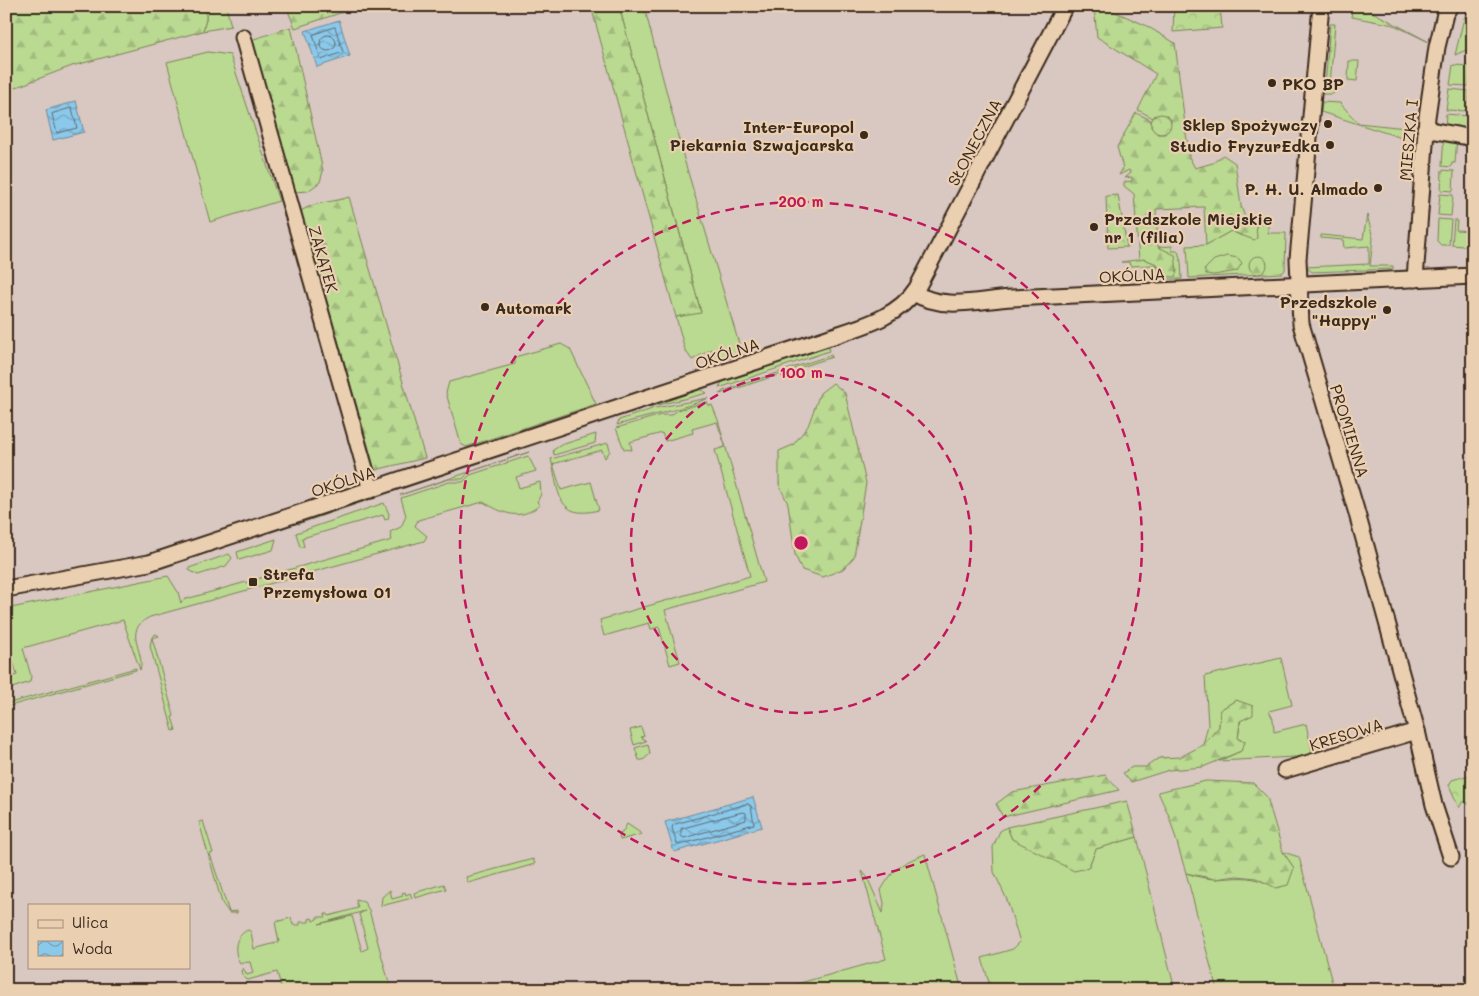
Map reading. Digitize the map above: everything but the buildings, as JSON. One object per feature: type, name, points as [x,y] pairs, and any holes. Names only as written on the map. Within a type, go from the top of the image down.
[{"type":"street","name":"SŁONECZNA","points":[[914,293],[1065,6]]},
{"type":"street","name":"PROMIENNA","points":[[1321,6],[1299,244],[1301,324],[1316,381],[1356,510],[1417,731],[1434,805],[1450,856]]},
{"type":"street","name":"MIESZKA I","points":[[1415,279],[1425,129],[1437,47],[1445,14],[1450,6]]},
{"type":"street","name":"ZAKĄTEK","points":[[243,38],[371,490]]},
{"type":"street","points":[[1425,129],[1473,138]]},
{"type":"street","points":[[1416,259],[1425,266],[1450,269],[1470,276]]},
{"type":"street","name":"OKÓLNA","points":[[6,589],[149,563],[873,322],[896,310],[914,293],[931,302],[949,304],[1012,298],[1470,276]]},
{"type":"street","name":"KRESOWA","points":[[1286,770],[1417,731]]},
{"type":"green space","points":[[6,6],[206,6],[206,19],[203,31],[72,66],[6,91]]},
{"type":"green space","points":[[206,6],[226,6],[231,26],[203,31],[206,19]]},
{"type":"green space","points":[[286,6],[361,6],[295,28]]},
{"type":"green space","points":[[591,6],[619,6],[701,313],[676,317]]},
{"type":"green space","points":[[619,6],[644,6],[684,159],[742,354],[716,363],[712,349],[692,360],[685,350],[676,317],[701,312]]},
{"type":"green space","points":[[1094,6],[1102,6],[1145,25],[1175,43],[1189,157],[1195,168],[1213,163],[1223,155],[1235,163],[1241,206],[1247,223],[1256,224],[1257,238],[1254,240],[1231,231],[1206,245],[1204,207],[1156,209],[1158,247],[1175,255],[1177,271],[1175,277],[1162,276],[1157,264],[1144,259],[1139,260],[1134,194],[1124,186],[1124,182],[1132,181],[1132,177],[1125,178],[1131,173],[1129,170],[1119,175],[1123,168],[1117,147],[1136,113],[1151,120],[1151,127],[1158,134],[1165,134],[1171,119],[1155,115],[1153,118],[1138,110],[1156,74],[1097,37]]},
{"type":"green space","points":[[1174,6],[1220,6],[1222,28],[1173,32]]},
{"type":"green space","points":[[1327,6],[1361,6],[1429,42],[1394,25],[1352,17],[1351,12],[1345,7]]},
{"type":"green space","points":[[1470,11],[1473,12],[1473,47],[1455,55],[1464,18]]},
{"type":"green space","points":[[1330,24],[1335,24],[1330,85],[1338,85],[1333,94],[1322,94],[1317,87],[1325,87]]},
{"type":"green space","points":[[291,27],[323,171],[320,182],[308,191],[294,192],[251,40]]},
{"type":"green space","points":[[208,52],[230,55],[279,201],[210,222],[167,62]]},
{"type":"green space","points":[[1349,61],[1359,61],[1357,81],[1348,80]]},
{"type":"green space","points":[[1453,65],[1470,66],[1469,86],[1450,85]]},
{"type":"green space","points":[[1449,89],[1469,91],[1468,111],[1446,110]]},
{"type":"green space","points":[[1322,102],[1340,103],[1358,123],[1406,128],[1405,139],[1321,112]]},
{"type":"green space","points":[[1157,114],[1165,114],[1171,120],[1171,128],[1165,134],[1157,134],[1151,128],[1151,120]]},
{"type":"green space","points":[[1446,114],[1468,116],[1467,134],[1445,128]]},
{"type":"green space","points":[[1444,135],[1457,137],[1455,163],[1452,163],[1451,167],[1442,166]]},
{"type":"green space","points":[[1442,170],[1454,171],[1453,191],[1441,190]]},
{"type":"green space","points":[[1440,194],[1453,195],[1451,216],[1438,215]]},
{"type":"green space","points":[[1118,195],[1127,247],[1108,248],[1106,196]]},
{"type":"green space","points":[[349,197],[425,458],[375,470],[301,211],[312,205]]},
{"type":"green space","points":[[1367,215],[1373,238],[1370,266],[1393,266],[1393,269],[1312,272],[1306,267],[1369,264],[1369,246],[1344,248],[1343,240],[1321,238],[1321,235],[1363,239]]},
{"type":"green space","points":[[1438,219],[1451,220],[1449,245],[1441,245],[1437,241]]},
{"type":"green space","points":[[1454,220],[1457,220],[1456,230],[1473,231],[1473,247],[1452,245]]},
{"type":"green space","points":[[1268,223],[1268,233],[1286,233],[1285,270],[1282,273],[1189,278],[1187,246],[1206,245],[1231,231],[1242,236],[1256,231],[1256,224]]},
{"type":"green space","points":[[1172,246],[1172,251],[1178,251],[1182,279],[1157,279],[1155,265],[1130,266],[1129,262],[1121,262],[1144,259],[1157,264],[1159,271],[1177,271],[1158,247]]},
{"type":"green space","points":[[1227,256],[1238,258],[1242,263],[1237,271],[1214,275],[1206,274],[1204,270],[1214,260]]},
{"type":"green space","points":[[1258,256],[1264,259],[1267,265],[1264,271],[1258,274],[1252,271],[1249,265],[1252,259]]},
{"type":"green space","points":[[561,344],[570,349],[596,404],[466,447],[461,444],[446,393],[449,382],[515,364],[515,357]]},
{"type":"green space","points":[[827,344],[829,351],[719,388],[723,380]]},
{"type":"green space","points":[[831,355],[832,357],[720,394],[723,391]]},
{"type":"green space","points":[[833,383],[845,393],[866,483],[854,557],[843,569],[823,577],[802,570],[795,555],[788,504],[779,484],[779,451],[793,445],[808,426],[820,393]]},
{"type":"green space","points":[[698,388],[707,393],[625,413]]},
{"type":"green space","points":[[709,398],[617,425],[619,420],[655,408]]},
{"type":"green space","points":[[707,402],[709,406],[712,405],[718,420],[764,582],[665,610],[680,662],[670,665],[659,627],[651,629],[649,623],[604,636],[600,620],[750,576],[715,450],[725,447],[725,445],[717,422],[692,429],[693,433],[665,441],[662,433],[630,442],[632,450],[624,449],[616,428],[661,415],[671,415],[678,410]]},
{"type":"green space","points":[[596,434],[595,443],[554,455],[553,450],[561,445]]},
{"type":"green space","points":[[608,443],[610,451],[605,458],[602,450],[553,464],[561,490],[591,482],[599,510],[574,511],[567,507],[558,492],[551,459]]},
{"type":"green space","points":[[522,448],[401,489],[406,484]]},
{"type":"green space","points":[[528,456],[536,471],[516,477],[519,488],[540,482],[541,494],[537,502],[540,505],[532,510],[525,513],[511,514],[497,510],[483,502],[418,520],[415,526],[427,536],[424,541],[150,617],[141,623],[137,629],[136,642],[141,663],[140,670],[123,620],[23,648],[31,676],[30,682],[6,690],[6,687],[12,685],[10,677],[17,675],[6,636],[6,609],[168,576],[178,592],[181,603],[183,600],[246,582],[250,584],[255,583],[257,579],[392,540],[390,532],[401,527],[406,516],[401,498],[449,482],[463,482],[470,475]]},
{"type":"green space","points":[[469,472],[463,479],[449,479],[400,495]]},
{"type":"green space","points":[[379,494],[383,495],[298,524],[304,519]]},
{"type":"green space","points":[[384,503],[389,514],[388,519],[385,520],[383,515],[302,538],[304,547],[300,547],[296,533]]},
{"type":"green space","points":[[276,539],[273,550],[239,560],[237,552]]},
{"type":"green space","points":[[229,554],[232,558],[226,566],[198,575],[189,570],[189,568]]},
{"type":"green space","points":[[156,634],[159,636],[152,638],[174,716],[172,717],[176,730],[173,731],[150,646],[152,637]]},
{"type":"green space","points":[[1281,658],[1292,705],[1269,711],[1273,719],[1274,732],[1306,724],[1313,756],[1219,761],[1241,751],[1245,741],[1238,739],[1243,704],[1236,700],[1220,710],[1219,727],[1203,745],[1208,725],[1205,676]]},
{"type":"green space","points":[[136,668],[136,670],[6,707],[6,704]]},
{"type":"green space","points":[[1236,700],[1253,706],[1253,715],[1240,721],[1238,739],[1245,742],[1241,751],[1203,767],[1169,770],[1131,782],[1123,773],[1132,767],[1146,767],[1159,758],[1180,757],[1203,745],[1219,727],[1220,710]]},
{"type":"green space","points":[[641,727],[644,736],[641,737],[646,741],[634,745],[630,730]]},
{"type":"green space","points":[[648,744],[650,754],[643,760],[639,760],[635,748]]},
{"type":"green space","points":[[1473,774],[1473,799],[1470,805],[1463,801],[1459,808],[1449,785],[1452,780]]},
{"type":"green space","points":[[1105,775],[1119,790],[1003,817],[996,804],[1012,792]]},
{"type":"green space","points":[[1206,781],[1253,783],[1267,797],[1283,852],[1294,868],[1288,885],[1276,888],[1256,878],[1237,876],[1215,879],[1186,873],[1169,816],[1158,792]]},
{"type":"green space","points":[[1127,801],[1137,837],[1096,849],[1088,868],[1074,871],[1012,839],[1007,827]]},
{"type":"green space","points":[[203,821],[213,853],[210,854],[229,912],[237,911],[237,913],[229,913],[222,903],[199,822]]},
{"type":"green space","points":[[627,824],[642,834],[620,840],[619,834],[622,833]]},
{"type":"green space","points":[[1007,827],[1012,839],[1088,868],[1096,849],[1137,837],[1175,990],[991,990],[982,958],[1013,949],[1020,942],[1007,900],[994,872],[993,847],[1000,831]]},
{"type":"green space","points":[[1283,852],[1299,857],[1334,990],[1217,990],[1186,873],[1212,879],[1248,878],[1266,883],[1294,868]]},
{"type":"green space","points":[[925,854],[962,990],[775,990],[886,959],[862,871],[867,877],[883,913],[884,903],[881,890],[890,876],[899,867]]},
{"type":"green space","points":[[533,859],[535,864],[468,883],[466,877]]},
{"type":"green space","points":[[444,884],[446,889],[415,898],[414,893]]},
{"type":"green space","points":[[390,890],[392,899],[403,896],[402,893],[405,892],[406,895],[410,893],[412,898],[381,906],[382,897]]},
{"type":"green space","points":[[356,900],[364,902],[369,910],[391,990],[282,990],[277,972],[248,980],[243,977],[241,971],[243,968],[247,975],[253,973],[250,962],[240,963],[236,954],[236,945],[240,936],[248,930],[251,932],[254,949],[279,942],[275,922],[291,918],[293,925],[300,925],[300,922],[309,922],[309,919],[312,918],[313,921],[317,917],[326,917],[325,914],[329,916],[358,908]],"holes":[[[365,911],[359,914],[368,948],[362,951],[352,916],[319,924]]]},
{"type":"water","points":[[339,20],[350,56],[317,67],[305,31]]},
{"type":"water","points":[[76,101],[84,132],[53,140],[46,110]]},
{"type":"water","points":[[753,797],[762,827],[674,852],[665,822]]},
{"type":"place","name":"PKO BP","points":[[1272,83]]},
{"type":"place","name":"Sklep Spożywczy","points":[[1328,124]]},
{"type":"place","name":"Inter-Europol Piekarnia Szwajcarska","points":[[864,135]]},
{"type":"place","name":"Studio FryzurEdka","points":[[1330,145]]},
{"type":"place","name":"P. H. U. Almado","points":[[1378,188]]},
{"type":"place","name":"Przedszkole Miejskie nr 1 (filia)","points":[[1094,227]]},
{"type":"place","name":"Automark","points":[[485,307]]},
{"type":"place","name":"Przedszkole \"Happy\"","points":[[1387,310]]},
{"type":"place","name":"Strefa Przemysłowa 01","points":[[253,582]]}]
